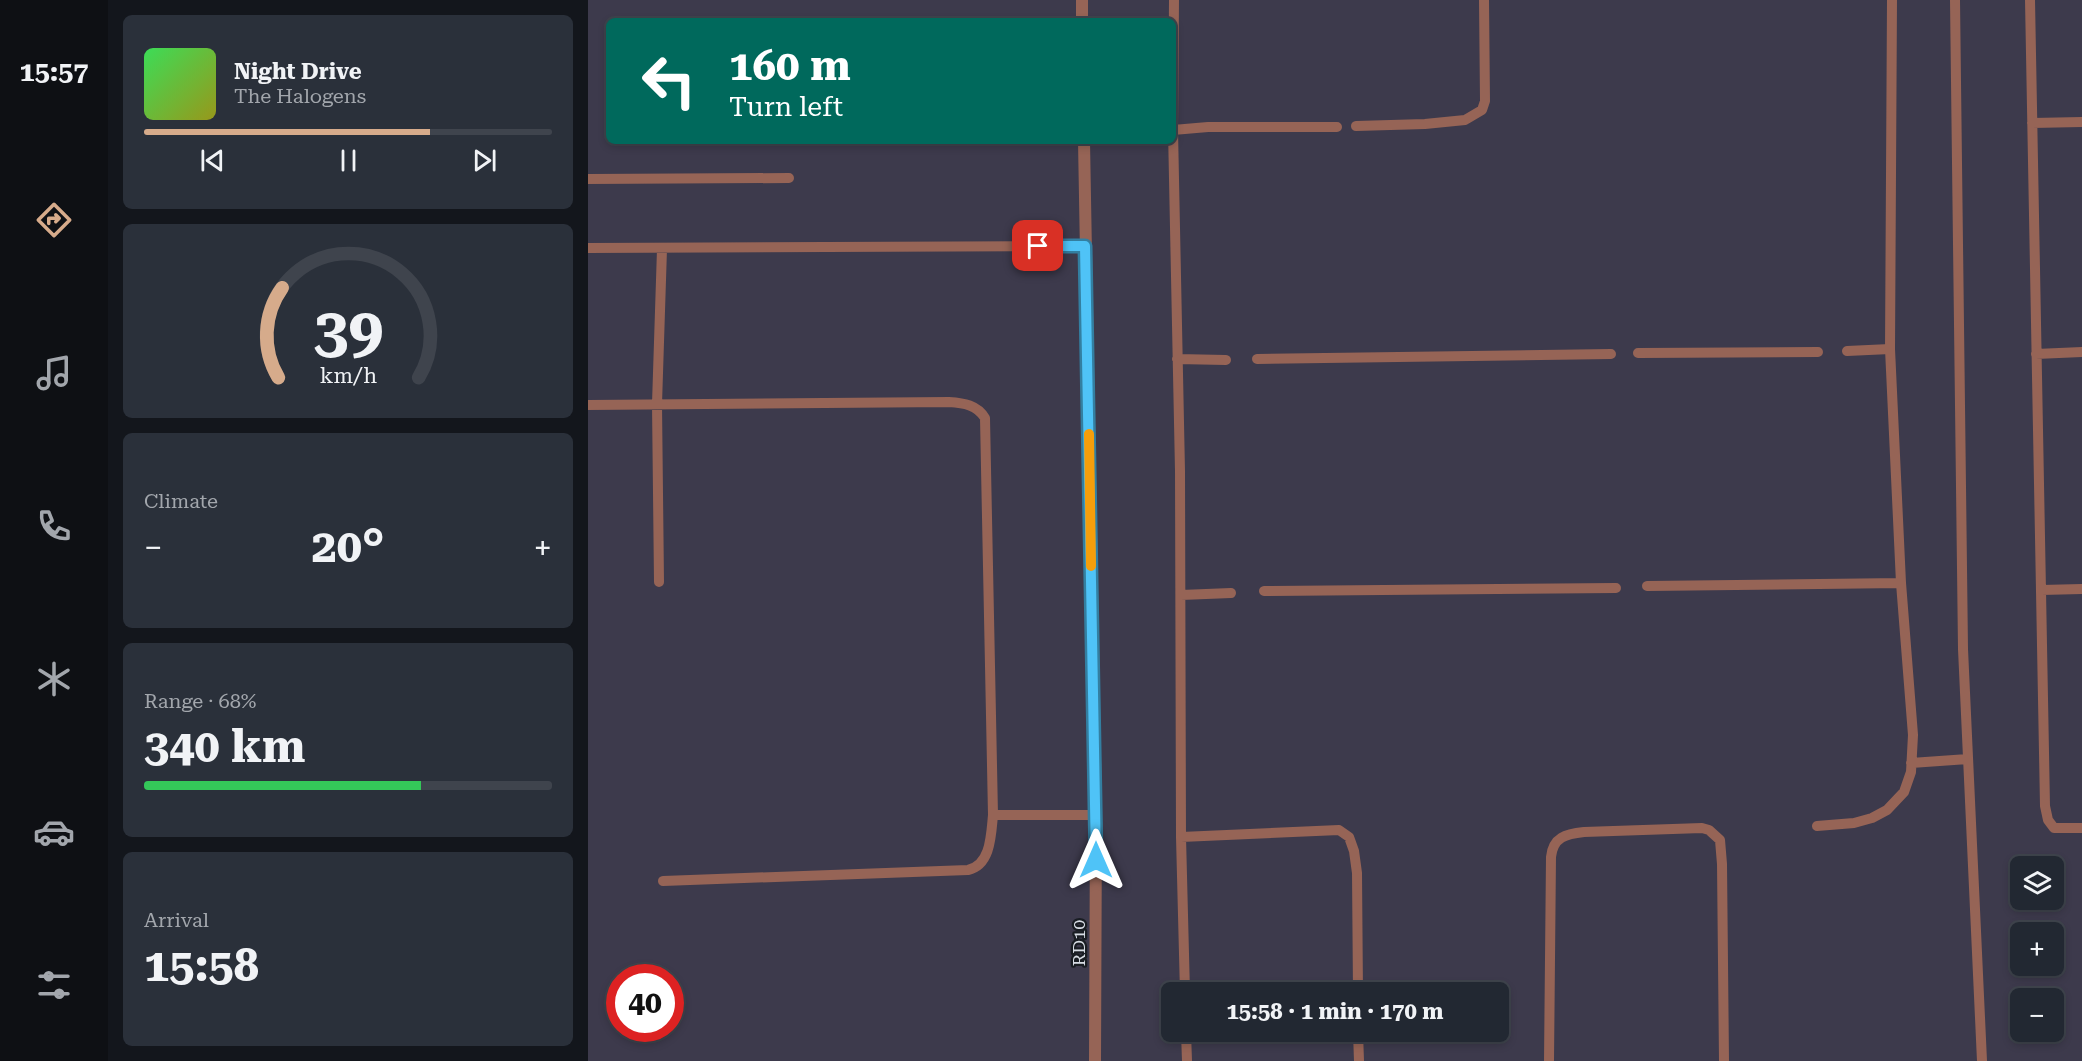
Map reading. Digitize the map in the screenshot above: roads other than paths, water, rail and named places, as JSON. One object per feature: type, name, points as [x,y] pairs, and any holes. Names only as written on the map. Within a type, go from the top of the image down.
[{"type":"street","points":[[1082,0],[1082,18]]},
{"type":"street","name":"RD10","points":[[1084,144],[1096,815],[1095,1061]]},
{"type":"lane","points":[[1174,0],[1174,18]]},
{"type":"lane","points":[[1356,126],[1465,120],[1482,110],[1485,101],[1484,0]]},
{"type":"lane","points":[[1817,826],[1854,823],[1872,818],[1887,810],[1904,792],[1911,772],[1913,735],[1901,583],[1890,349],[1892,0]]},
{"type":"lane","points":[[1955,0],[1963,650],[1982,1061]]},
{"type":"lane","points":[[2030,0],[2045,806],[2048,820],[2054,828],[2082,828]]},
{"type":"lane","points":[[2032,123],[2082,122]]},
{"type":"lane","points":[[1176,130],[1208,127],[1337,127]]},
{"type":"lane","points":[[1173,144],[1185,982]]},
{"type":"lane","points":[[588,179],[789,178]]},
{"type":"lane","points":[[588,248],[1085,246]]},
{"type":"lane","points":[[659,582],[657,404],[662,249]]},
{"type":"lane","points":[[1847,351],[1890,349]]},
{"type":"lane","points":[[1638,353],[1818,352]]},
{"type":"lane","points":[[2036,354],[2082,352]]},
{"type":"lane","points":[[1257,360],[1611,354]]},
{"type":"lane","points":[[1176,359],[1226,360]]},
{"type":"lane","points":[[588,405],[950,402],[973,406],[981,411],[985,418],[993,815],[991,845],[980,864],[968,870],[663,880]]},
{"type":"lane","points":[[1647,586],[1901,583]]},
{"type":"lane","points":[[1264,591],[1616,588]]},
{"type":"lane","points":[[2040,590],[2082,589]]},
{"type":"lane","points":[[1181,595],[1232,593]]},
{"type":"lane","points":[[1911,763],[1968,759]]},
{"type":"lane","points":[[993,815],[1096,815]]},
{"type":"lane","points":[[1549,1061],[1551,857],[1552,848],[1557,839],[1567,834],[1584,832],[1702,828],[1709,830],[1720,840],[1724,1061]]},
{"type":"lane","points":[[1181,837],[1339,830],[1346,834],[1354,851],[1358,873],[1358,982]]},
{"type":"lane","points":[[1186,1042],[1187,1061]]},
{"type":"lane","points":[[1358,1042],[1359,1061]]}]
